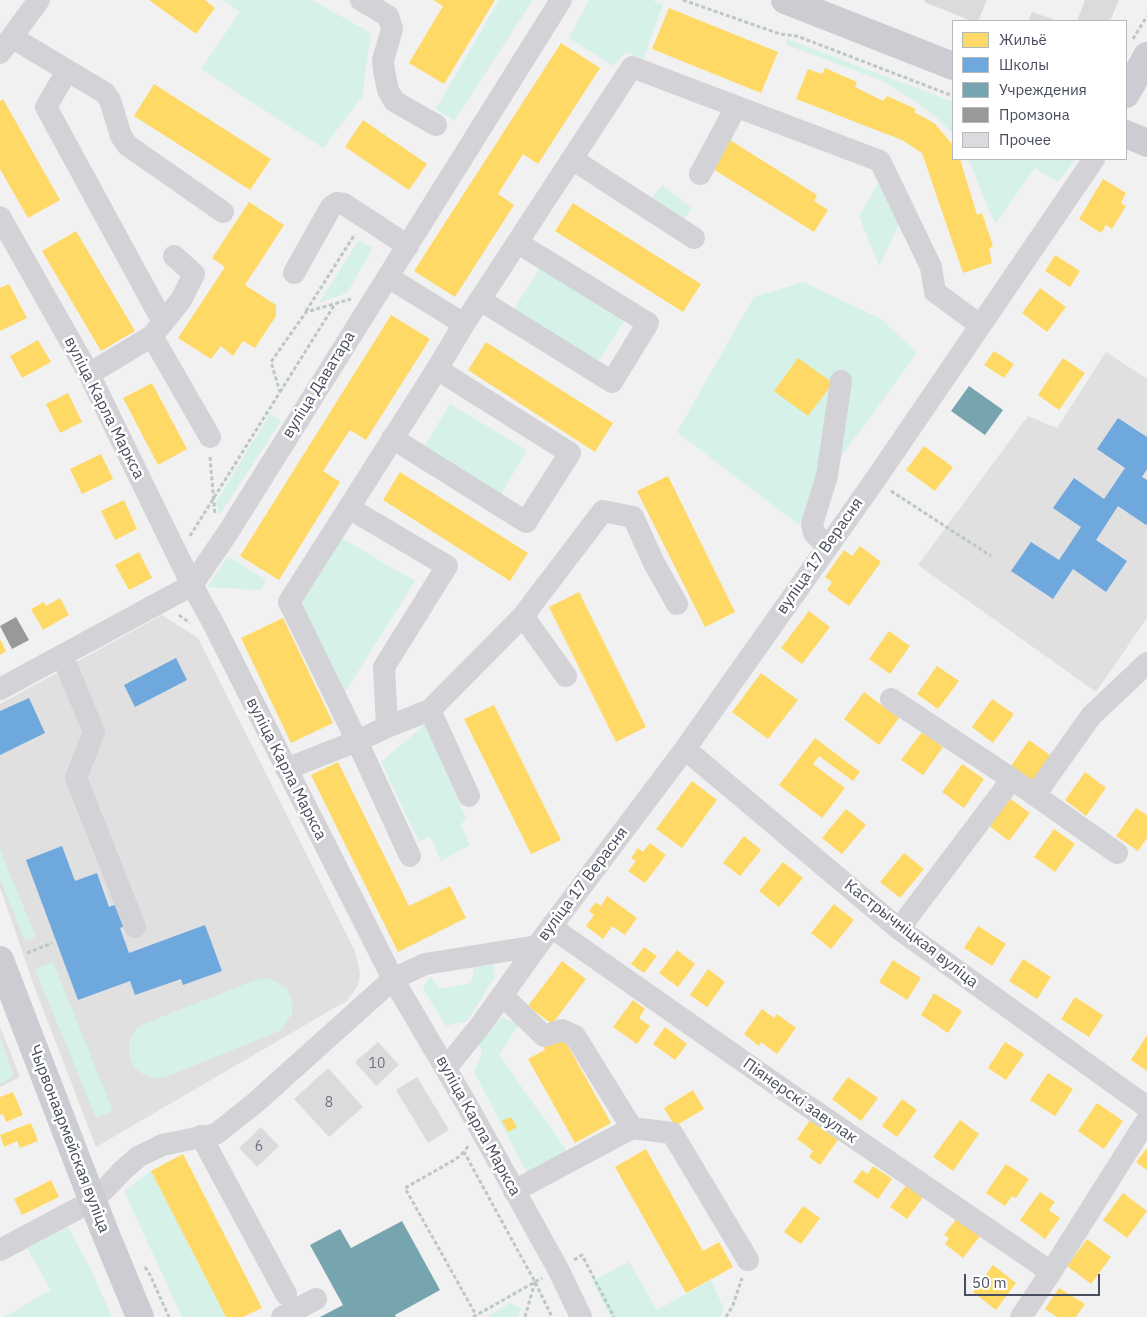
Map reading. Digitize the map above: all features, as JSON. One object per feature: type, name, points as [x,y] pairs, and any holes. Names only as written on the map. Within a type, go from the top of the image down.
[{"type":"main road","points":[[785,0],[952,66]]},
{"type":"main road","points":[[1127,90],[1139,48]]},
{"type":"main road","points":[[1127,134],[1147,143]]},
{"type":"main road","name":"Чырвонаармейская вуліца","points":[[0,960],[92,1201],[140,1317]]},
{"type":"street","points":[[39,0],[6,46],[67,71],[105,93],[110,100],[121,136],[127,145],[223,212]]},
{"type":"street","points":[[361,0],[388,16],[392,29],[383,60],[388,90],[394,101],[436,125]]},
{"type":"street","name":"вуліца Даватара","points":[[0,689],[192,584],[227,534],[561,0]]},
{"type":"street","points":[[410,856],[357,741],[289,602],[464,324],[632,67],[880,162],[931,267],[935,292],[980,325]]},
{"type":"street","points":[[67,71],[46,107],[158,329],[208,443]]},
{"type":"street","points":[[700,174],[736,107]]},
{"type":"street","points":[[572,159],[694,238]]},
{"type":"street","name":"вуліца 17 Верасня","points":[[446,1068],[685,749],[874,480],[1093,160]]},
{"type":"street","points":[[294,273],[331,207],[337,203],[344,204],[408,246]]},
{"type":"street","name":"вуліца Карла Маркса","points":[[0,217],[89,374],[192,584],[393,979],[446,1068],[558,1269],[581,1317]]},
{"type":"street","points":[[480,300],[612,382],[648,323],[518,243]]},
{"type":"street","points":[[89,374],[158,329],[181,300],[194,274],[174,256]]},
{"type":"street","points":[[388,277],[464,324]]},
{"type":"street","points":[[392,438],[526,522],[570,453],[437,369]]},
{"type":"street","points":[[827,546],[814,534],[812,524],[827,476],[841,381]]},
{"type":"street","points":[[349,508],[447,566],[384,667],[387,726]]},
{"type":"street","points":[[286,769],[430,710],[523,616],[603,511],[633,517],[654,563],[677,604]]},
{"type":"street","points":[[523,616],[566,676]]},
{"type":"street","points":[[62,655],[94,732],[76,778],[135,927]]},
{"type":"street","points":[[1034,795],[1090,716],[1147,663]]},
{"type":"street","points":[[891,699],[1012,779],[1117,853]]},
{"type":"street","points":[[430,710],[469,796]]},
{"type":"street","name":"Кастрычніцкая вуліца","points":[[685,749],[899,929],[1147,1107]]},
{"type":"street","points":[[899,929],[1012,779]]},
{"type":"street","name":"Піянерскі завулак","points":[[552,926],[787,1092],[1051,1272]]},
{"type":"street","name":"вуліца 17 Верасня","points":[[0,1250],[92,1201],[122,1170],[138,1157],[162,1145],[216,1134],[255,1103],[393,979],[426,964],[537,946]]},
{"type":"street","points":[[502,995],[544,1036],[562,1030],[575,1036],[632,1128]]},
{"type":"street","points":[[1021,1317],[1147,1120]]},
{"type":"street","points":[[514,1191],[632,1128],[672,1133],[748,1260]]},
{"type":"street","points":[[201,1136],[286,1294]]},
{"type":"street","points":[[282,1317],[316,1298]]},
{"type":"path","points":[[683,0],[780,34],[796,36],[952,96]]},
{"type":"path","points":[[1139,48],[1147,16]]},
{"type":"path","points":[[280,392],[271,362],[306,312],[365,218]]},
{"type":"path","points":[[306,312],[354,298]]},
{"type":"path","points":[[183,532],[187,541],[336,303]]},
{"type":"path","points":[[208,443],[216,520]]},
{"type":"path","points":[[874,480],[991,556]]},
{"type":"path","points":[[168,598],[174,612],[196,627]]},
{"type":"path","points":[[27,953],[52,943]]},
{"type":"path","points":[[464,1152],[456,1160],[405,1188],[476,1315]]},
{"type":"path","points":[[726,1317],[733,1305],[748,1260]]},
{"type":"path","points":[[525,1317],[535,1282],[552,1317]]},
{"type":"shaded area","points":[[1106,352],[1147,379],[1147,618],[1096,692],[918,565],[1028,416],[1057,428]]},
{"type":"shaded area","points":[[162,615],[198,638],[355,951],[360,973],[358,985],[348,1000],[96,1147],[34,986],[0,887],[0,704]]},
{"type":"shaded area","points":[[0,1027],[20,1077],[0,1087]]},
{"type":"green space","points":[[223,0],[312,0],[371,33],[362,97],[323,148],[201,69],[240,12]]},
{"type":"green space","points":[[499,0],[533,0],[454,121],[436,109]]},
{"type":"green space","points":[[589,0],[652,0],[663,5],[643,59],[626,52],[613,66],[569,38]]},
{"type":"green space","points":[[787,39],[952,102],[952,133],[914,100],[880,80],[787,45]]},
{"type":"green space","points":[[968,160],[1075,160],[1058,182],[1035,168],[995,224]]},
{"type":"green space","points":[[879,182],[901,220],[879,266],[859,216]]},
{"type":"green space","points":[[662,185],[692,208],[679,225],[649,202]]},
{"type":"green space","points":[[359,240],[373,248],[347,293],[319,303]]},
{"type":"green space","points":[[541,266],[625,320],[596,365],[512,312]]},
{"type":"green space","points":[[803,282],[881,319],[917,353],[827,476],[814,504],[799,525],[677,432],[754,297]]},
{"type":"green space","points":[[450,404],[527,450],[500,496],[422,450]]},
{"type":"green space","points":[[270,414],[281,421],[219,516],[216,502]]},
{"type":"green space","points":[[341,538],[415,581],[344,694],[300,602]]},
{"type":"green space","points":[[228,556],[266,580],[261,590],[207,587]]},
{"type":"green space","points":[[425,724],[466,818],[461,825],[470,845],[441,861],[430,836],[419,842],[381,762]]},
{"type":"green space","points":[[0,849],[36,937],[25,941],[0,879]]},
{"type":"green space","points":[[53,962],[113,1111],[96,1118],[35,969]]},
{"type":"green space","points":[[492,962],[495,977],[467,1021],[446,1026],[423,989],[430,976],[440,989],[471,983],[475,964]]},
{"type":"green space","points":[[262,979],[271,979],[279,983],[286,988],[290,996],[292,1014],[282,1029],[168,1076],[150,1077],[142,1074],[135,1068],[129,1052],[129,1043],[138,1027]]},
{"type":"green space","points":[[502,1017],[519,1024],[499,1055],[567,1151],[527,1173],[474,1072],[482,1051],[478,1043]]},
{"type":"green space","points":[[0,1037],[14,1076],[0,1083]]},
{"type":"green space","points":[[151,1171],[226,1317],[182,1317],[124,1191]]},
{"type":"green space","points":[[68,1227],[90,1268],[112,1317],[4,1317],[51,1290],[27,1248]]},
{"type":"green space","points":[[629,1262],[657,1310],[711,1280],[724,1309],[720,1317],[611,1317],[592,1281]]},
{"type":"green space","points":[[510,1303],[521,1308],[518,1317],[488,1317],[489,1315]]},
{"type":"building: Жильё","points":[[149,0],[205,0],[215,8],[196,34]]},
{"type":"building: Жильё","points":[[433,0],[495,0],[444,84],[409,63],[443,6]]},
{"type":"building: Жильё","points":[[669,8],[778,52],[761,93],[652,49]]},
{"type":"building: Жильё","points":[[561,43],[600,68],[538,164],[523,154],[498,194],[514,205],[455,297],[414,271]]},
{"type":"building: Жильё","points":[[825,68],[857,82],[855,87],[883,101],[887,96],[916,109],[914,112],[934,123],[952,144],[952,160],[960,160],[977,215],[982,213],[993,246],[989,249],[992,263],[963,273],[922,153],[902,140],[796,99],[808,69],[822,74]]},
{"type":"building: Жильё","points":[[154,84],[271,159],[250,190],[134,116]]},
{"type":"building: Жильё","points":[[3,99],[60,200],[28,218],[0,169],[0,101]]},
{"type":"building: Жильё","points":[[363,120],[427,164],[409,190],[345,147]]},
{"type":"building: Жильё","points":[[730,140],[817,195],[814,201],[828,210],[814,232],[713,169]]},
{"type":"building: Жильё","points":[[1103,179],[1126,193],[1121,203],[1126,206],[1112,229],[1106,225],[1101,233],[1079,219]]},
{"type":"building: Жильё","points":[[249,202],[284,225],[245,285],[276,305],[276,316],[255,348],[243,341],[233,356],[221,346],[211,359],[178,338],[225,267],[212,258]]},
{"type":"building: Жильё","points":[[573,203],[701,284],[683,312],[555,231]]},
{"type":"building: Жильё","points":[[76,231],[135,331],[101,351],[42,251]]},
{"type":"building: Жильё","points":[[1055,255],[1080,271],[1070,287],[1045,271]]},
{"type":"building: Жильё","points":[[9,284],[27,318],[0,331],[0,288]]},
{"type":"building: Жильё","points":[[1040,288],[1066,307],[1047,332],[1022,313]]},
{"type":"building: Жильё","points":[[391,315],[430,339],[366,440],[350,430],[323,471],[340,482],[279,580],[240,556]]},
{"type":"building: Жильё","points":[[38,340],[51,362],[22,378],[10,356]]},
{"type":"building: Жильё","points":[[486,342],[613,423],[595,452],[468,370]]},
{"type":"building: Жильё","points":[[994,351],[1014,364],[1004,378],[984,365]]},
{"type":"building: Жильё","points":[[798,358],[833,383],[808,416],[774,391]]},
{"type":"building: Жильё","points":[[1063,358],[1085,373],[1059,410],[1038,395]]},
{"type":"building: Жильё","points":[[152,383],[187,449],[158,465],[123,398]]},
{"type":"building: Жильё","points":[[68,393],[82,422],[60,433],[46,404]]},
{"type":"building: Жильё","points":[[924,446],[953,467],[935,491],[906,470]]},
{"type":"building: Жильё","points":[[101,454],[113,479],[82,494],[70,469]]},
{"type":"building: Жильё","points":[[400,472],[528,553],[510,581],[383,500]]},
{"type":"building: Жильё","points":[[668,476],[735,612],[705,627],[637,491]]},
{"type":"building: Жильё","points":[[124,500],[137,529],[115,540],[101,511]]},
{"type":"building: Жильё","points":[[860,546],[881,562],[849,606],[827,590],[832,582],[825,577],[844,550],[852,556]]},
{"type":"building: Жильё","points":[[139,552],[152,578],[129,590],[115,565]]},
{"type":"building: Жильё","points":[[579,592],[646,727],[616,742],[549,607]]},
{"type":"building: Жильё","points":[[60,598],[69,615],[43,630],[31,609],[44,602],[46,606]]},
{"type":"building: Жильё","points":[[809,611],[830,627],[802,664],[781,648]]},
{"type":"building: Жильё","points":[[283,618],[333,723],[291,743],[241,638]]},
{"type":"building: Жильё","points":[[889,631],[910,646],[890,674],[869,659]]},
{"type":"building: Жильё","points":[[0,639],[6,651],[0,655]]},
{"type":"building: Жильё","points":[[937,666],[959,681],[938,709],[917,694]]},
{"type":"building: Жильё","points":[[761,673],[798,700],[768,739],[732,712]]},
{"type":"building: Жильё","points":[[864,692],[899,718],[879,745],[844,719]]},
{"type":"building: Жильё","points":[[992,699],[1014,714],[993,743],[972,727]]},
{"type":"building: Жильё","points":[[494,705],[561,840],[531,854],[464,719]]},
{"type":"building: Жильё","points":[[922,732],[943,747],[923,775],[901,760]]},
{"type":"building: Жильё","points":[[815,738],[860,772],[853,781],[819,756],[813,764],[845,788],[822,818],[779,785]]},
{"type":"building: Жильё","points":[[1029,740],[1053,757],[1035,783],[1011,766]]},
{"type":"building: Жильё","points":[[338,762],[409,906],[450,886],[466,918],[398,952],[311,775]]},
{"type":"building: Жильё","points":[[962,764],[984,779],[964,808],[942,792]]},
{"type":"building: Жильё","points":[[1085,772],[1106,788],[1086,816],[1065,800]]},
{"type":"building: Жильё","points":[[692,781],[717,800],[682,848],[656,829]]},
{"type":"building: Жильё","points":[[1008,797],[1030,813],[1009,841],[988,825]]},
{"type":"building: Жильё","points":[[1136,808],[1147,815],[1147,838],[1138,851],[1116,836]]},
{"type":"building: Жильё","points":[[846,809],[866,825],[842,854],[822,838]]},
{"type":"building: Жильё","points":[[1054,829],[1075,844],[1055,872],[1034,857]]},
{"type":"building: Жильё","points":[[744,836],[761,850],[740,876],[723,863]]},
{"type":"building: Жильё","points":[[650,843],[666,855],[645,883],[628,871],[636,861],[631,858],[638,848],[643,852]]},
{"type":"building: Жильё","points":[[904,853],[924,869],[900,898],[880,882]]},
{"type":"building: Жильё","points":[[783,862],[803,878],[779,907],[759,891]]},
{"type":"building: Жильё","points":[[607,896],[637,918],[625,935],[612,926],[603,939],[586,926],[594,915],[589,911],[596,902],[601,906]]},
{"type":"building: Жильё","points":[[834,904],[854,920],[831,949],[811,933]]},
{"type":"building: Жильё","points":[[978,926],[1006,944],[992,966],[964,948]]},
{"type":"building: Жильё","points":[[644,947],[657,956],[644,973],[631,964]]},
{"type":"building: Жильё","points":[[677,950],[695,964],[678,987],[659,973]]},
{"type":"building: Жильё","points":[[1023,959],[1051,977],[1037,999],[1009,981]]},
{"type":"building: Жильё","points":[[893,960],[921,978],[907,1000],[879,982]]},
{"type":"building: Жильё","points":[[562,961],[586,979],[552,1024],[528,1006]]},
{"type":"building: Жильё","points":[[708,969],[725,982],[707,1007],[690,995]]},
{"type":"building: Жильё","points":[[934,993],[962,1011],[948,1033],[921,1015]]},
{"type":"building: Жильё","points":[[1075,997],[1103,1015],[1089,1037],[1061,1019]]},
{"type":"building: Жильё","points":[[633,1000],[645,1009],[639,1018],[650,1026],[637,1044],[613,1027]]},
{"type":"building: Жильё","points":[[762,1009],[774,1018],[777,1014],[796,1028],[777,1054],[761,1042],[759,1046],[744,1034]]},
{"type":"building: Жильё","points":[[665,1027],[687,1044],[675,1060],[653,1044]]},
{"type":"building: Жильё","points":[[1147,1035],[1147,1071],[1131,1060]]},
{"type":"building: Жильё","points":[[564,1039],[611,1123],[575,1143],[528,1059],[545,1050],[543,1046]]},
{"type":"building: Жильё","points":[[1005,1042],[1024,1054],[1006,1080],[988,1068]]},
{"type":"building: Жильё","points":[[1048,1073],[1073,1089],[1055,1116],[1030,1100]]},
{"type":"building: Жильё","points":[[848,1077],[878,1098],[861,1121],[832,1099]]},
{"type":"building: Жильё","points":[[693,1090],[704,1109],[675,1126],[664,1108]]},
{"type":"building: Жильё","points":[[13,1092],[23,1115],[6,1122],[3,1114],[0,1115],[0,1097]]},
{"type":"building: Жильё","points":[[902,1099],[917,1110],[897,1137],[882,1126]]},
{"type":"building: Жильё","points":[[1097,1103],[1123,1121],[1104,1149],[1078,1131]]},
{"type":"building: Жильё","points":[[511,1117],[517,1127],[508,1132],[502,1121]]},
{"type":"building: Жильё","points":[[812,1117],[840,1137],[820,1165],[809,1157],[813,1151],[797,1139]]},
{"type":"building: Жильё","points":[[960,1120],[979,1134],[953,1171],[933,1157]]},
{"type":"building: Жильё","points":[[31,1123],[38,1141],[20,1148],[17,1141],[4,1147],[0,1135]]},
{"type":"building: Жильё","points":[[1147,1148],[1147,1170],[1136,1162]]},
{"type":"building: Жильё","points":[[646,1149],[703,1251],[719,1242],[733,1267],[686,1293],[615,1167]]},
{"type":"building: Жильё","points":[[183,1154],[262,1308],[243,1317],[226,1317],[151,1171]]},
{"type":"building: Жильё","points":[[1006,1164],[1029,1179],[1016,1198],[1012,1196],[1005,1206],[986,1193]]},
{"type":"building: Жильё","points":[[873,1166],[892,1179],[878,1199],[853,1182],[862,1170],[868,1174]]},
{"type":"building: Жильё","points":[[51,1180],[59,1197],[22,1215],[14,1199]]},
{"type":"building: Жильё","points":[[907,1184],[924,1196],[907,1219],[890,1207]]},
{"type":"building: Жильё","points":[[1040,1192],[1055,1202],[1049,1210],[1060,1218],[1045,1239],[1020,1220]]},
{"type":"building: Жильё","points":[[1123,1193],[1147,1211],[1127,1238],[1103,1220]]},
{"type":"building: Жильё","points":[[803,1206],[820,1218],[801,1244],[784,1232]]},
{"type":"building: Жильё","points":[[957,1218],[980,1236],[963,1258],[945,1244],[949,1238],[944,1235]]},
{"type":"building: Жильё","points":[[1087,1239],[1111,1257],[1091,1284],[1067,1266]]},
{"type":"building: Жильё","points":[[993,1265],[1016,1283],[996,1310],[973,1292]]},
{"type":"building: Жильё","points":[[1059,1288],[1085,1304],[1076,1317],[1057,1317],[1045,1309]]},
{"type":"building: Школы","points":[[1118,418],[1147,437],[1147,469],[1142,477],[1147,480],[1147,524],[1118,506],[1096,540],[1127,561],[1106,592],[1073,569],[1053,599],[1011,571],[1031,542],[1059,560],[1081,527],[1053,508],[1074,478],[1104,499],[1125,468],[1097,449]]},
{"type":"building: Школы","points":[[176,658],[187,680],[135,707],[124,685]]},
{"type":"building: Школы","points":[[29,698],[45,733],[0,755],[0,711]]},
{"type":"building: Школы","points":[[62,846],[75,881],[97,873],[109,907],[120,903],[128,925],[120,928],[129,953],[205,925],[222,971],[183,985],[181,979],[135,995],[130,981],[78,1000],[26,860]]},
{"type":"building: Учреждения","points":[[969,386],[1003,410],[985,435],[951,411]]},
{"type":"building: Учреждения","points":[[402,1221],[440,1290],[395,1315],[396,1317],[320,1317],[343,1305],[310,1245],[340,1229],[351,1248]]},
{"type":"building: Промзона","points":[[16,617],[29,640],[12,649],[0,626]]},
{"type":"building: Прочее","points":[[925,0],[987,0],[978,20],[969,20],[924,2]]},
{"type":"building: Прочее","points":[[1085,0],[1119,0],[1110,20],[1077,20]]},
{"type":"building: Прочее","points":[[1032,12],[1055,20],[1028,20]]},
{"type":"building: Прочее","points":[[378,1042],[399,1065],[376,1086],[355,1062]]},
{"type":"building: Прочее","points":[[328,1068],[363,1107],[329,1137],[294,1099]]},
{"type":"building: Прочее","points":[[417,1077],[449,1130],[428,1143],[396,1090]]},
{"type":"building: Прочее","points":[[261,1127],[279,1146],[257,1167],[239,1148]]}]
